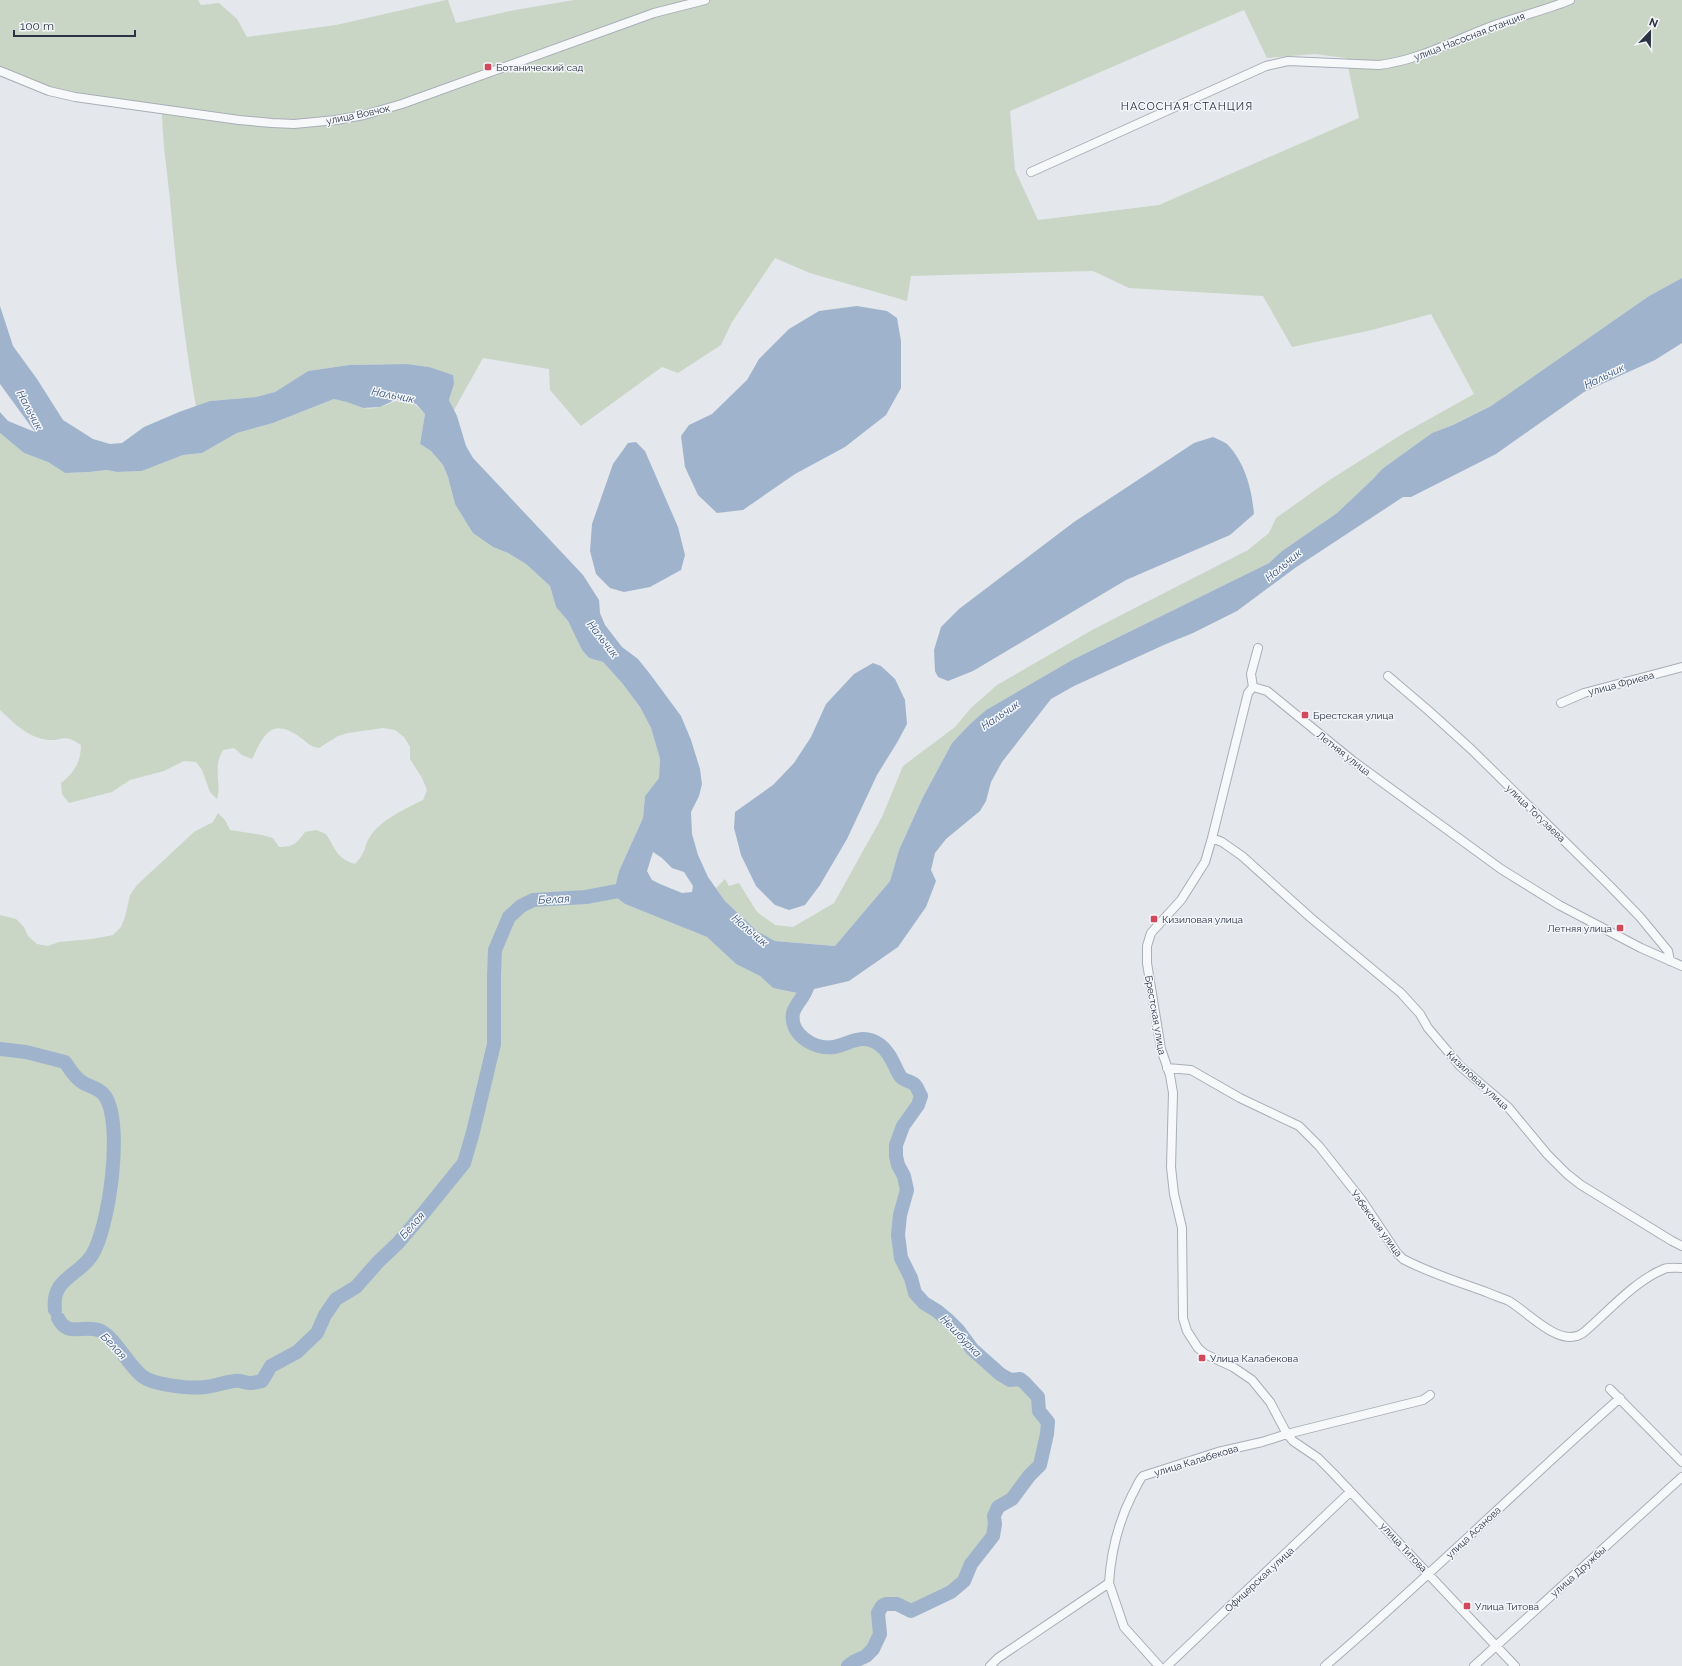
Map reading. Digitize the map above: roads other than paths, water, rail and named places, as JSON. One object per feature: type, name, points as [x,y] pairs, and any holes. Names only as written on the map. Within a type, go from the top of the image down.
[{"type":"street","name":"улица Вовчок","points":[[0,71],[49,91],[75,97],[238,120],[294,124],[310,123],[348,118],[382,110],[480,77],[654,13],[705,0]]},
{"type":"street","name":"улица Насосная станция","points":[[1031,172],[1266,66],[1278,62],[1388,64],[1427,53],[1494,26],[1570,0]]},
{"type":"street","name":"Брестская улица","points":[[1258,648],[1251,674],[1253,687],[1248,693],[1205,862],[1189,890],[1153,930],[1148,940],[1147,963],[1161,1049],[1172,1084],[1174,1102],[1171,1167],[1174,1194],[1182,1228],[1183,1310],[1187,1331],[1201,1352],[1233,1367],[1257,1385],[1270,1402],[1287,1434]]},
{"type":"street","name":"улица Фриева","points":[[1560,703],[1584,693],[1682,667]]},
{"type":"street","name":"улица Тогузаева","points":[[1388,676],[1472,750],[1610,886],[1640,917],[1668,951],[1670,961]]},
{"type":"street","name":"Летняя улица","points":[[1253,687],[1267,691],[1358,765],[1520,881],[1559,906],[1599,925],[1641,948],[1682,966]]},
{"type":"street","name":"Кизиловая улица","points":[[1212,838],[1222,842],[1242,856],[1311,918],[1400,993],[1420,1014],[1440,1044],[1460,1066],[1504,1102],[1547,1154],[1572,1178],[1682,1246]]},
{"type":"street","name":"Узбекская улица","points":[[1167,1068],[1192,1070],[1240,1098],[1299,1126],[1319,1146],[1361,1199],[1397,1253],[1403,1259],[1509,1301],[1538,1323],[1568,1338],[1578,1337],[1636,1287],[1657,1273],[1665,1269],[1682,1268]]},
{"type":"street","points":[[1610,1389],[1682,1462]]},
{"type":"street","name":"улица Калабекова","points":[[1109,1583],[1110,1560],[1118,1530],[1126,1506],[1143,1476],[1218,1452],[1423,1400],[1430,1395]]},
{"type":"street","name":"улица Асанова","points":[[1325,1666],[1620,1398]]},
{"type":"street","name":"улица Титова","points":[[1287,1434],[1293,1441],[1318,1458],[1376,1517],[1515,1666]]},
{"type":"street","name":"улица Дружбы","points":[[1474,1666],[1682,1476]]},
{"type":"street","name":"Офицерская улица","points":[[1167,1666],[1350,1492]]},
{"type":"street","points":[[990,1666],[998,1658],[1109,1583],[1124,1627],[1159,1666]]},
{"type":"water","name":"Нальчик","points":[[1682,278],[1682,343],[1655,360],[1584,392],[1496,454],[1411,497],[1403,497],[1295,568],[1237,611],[1193,633],[1074,686],[1051,699],[1002,762],[991,782],[986,801],[980,811],[946,839],[935,853],[931,870],[936,881],[926,907],[898,947],[849,981],[797,993],[773,988],[760,976],[736,964],[707,937],[625,904],[617,898],[616,883],[619,871],[643,818],[645,796],[659,778],[660,759],[651,728],[640,707],[622,683],[603,662],[589,658],[582,650],[568,621],[556,607],[550,586],[526,564],[508,553],[493,547],[473,533],[455,504],[448,477],[443,465],[431,451],[420,444],[425,414],[416,404],[403,400],[395,400],[380,407],[363,408],[334,399],[273,423],[237,433],[202,453],[183,455],[142,471],[117,472],[107,470],[65,473],[48,462],[24,453],[0,433],[0,412],[8,421],[35,432],[0,384],[0,306],[13,346],[37,379],[63,420],[93,439],[110,444],[122,443],[144,427],[210,401],[256,397],[275,392],[308,371],[349,365],[407,364],[429,367],[453,375],[454,384],[449,400],[457,416],[466,446],[473,458],[583,575],[599,600],[600,613],[605,625],[622,647],[638,659],[681,716],[691,740],[700,769],[702,784],[699,796],[691,812],[692,834],[698,855],[708,877],[725,901],[757,931],[775,941],[835,946],[890,881],[899,850],[923,797],[952,743],[986,710],[1072,660],[1269,563],[1282,551],[1337,513],[1382,469],[1432,433],[1453,425],[1491,406],[1649,296]],"holes":[[[653,852],[662,858],[672,868],[684,872],[693,886],[692,892],[682,893],[652,880],[647,871]]]},
{"type":"water","points":[[857,306],[887,311],[897,318],[901,341],[901,388],[886,415],[845,447],[795,474],[743,510],[717,513],[698,495],[685,467],[681,436],[689,425],[712,414],[747,380],[759,359],[789,329],[819,311]]},
{"type":"water","points":[[1213,437],[1227,444],[1239,459],[1251,495],[1254,514],[1230,535],[1126,580],[973,671],[948,681],[938,677],[935,671],[934,650],[941,627],[959,609],[1074,522],[1194,443]]},
{"type":"water","points":[[636,442],[645,451],[678,527],[685,555],[681,570],[650,587],[624,592],[610,588],[596,574],[590,551],[592,524],[613,464],[628,443]]},
{"type":"water","points":[[873,663],[881,666],[895,679],[905,700],[907,724],[877,775],[847,839],[820,885],[805,905],[789,910],[775,905],[756,886],[741,855],[734,828],[735,812],[773,785],[794,763],[811,737],[826,704],[854,674]]},
{"type":"waterway","name":"Белая","points":[[58,1318],[67,1328],[95,1329],[106,1334],[142,1376],[155,1382],[172,1386],[199,1387],[237,1381],[250,1383],[262,1381],[271,1366],[297,1352],[317,1333],[325,1315],[336,1299],[356,1287],[378,1262],[398,1243],[464,1163],[494,1044],[495,950],[509,917],[521,906],[533,900],[586,897],[623,890]]},
{"type":"waterway","name":"Нешбурка","points":[[811,974],[803,996],[793,1013],[793,1021],[799,1034],[811,1043],[826,1047],[840,1046],[862,1039],[874,1041],[884,1048],[900,1076],[914,1084],[921,1096],[918,1105],[903,1126],[896,1145],[898,1165],[904,1176],[907,1190],[900,1215],[898,1235],[901,1258],[911,1278],[915,1293],[924,1303],[949,1321],[958,1330],[972,1349],[1000,1374],[1010,1380],[1020,1379],[1025,1383],[1038,1397],[1039,1411],[1048,1422],[1047,1434],[1040,1465],[1029,1476],[1012,1499],[998,1507],[994,1516],[995,1524],[993,1536],[971,1564],[964,1581],[951,1592],[911,1611],[897,1604],[886,1604],[882,1606],[878,1613],[880,1634],[873,1649],[866,1656],[848,1666]]},
{"type":"waterway","name":"Белая","points":[[0,1049],[26,1052],[65,1062],[72,1073],[79,1080],[103,1093],[111,1110],[114,1151],[109,1200],[104,1223],[92,1255],[80,1268],[61,1284],[57,1291],[55,1310]]},
{"type":"place","name":"Ботанический сад","points":[[488,67]]},
{"type":"place","name":"Брестская улица","points":[[1305,715]]},
{"type":"place","name":"Кизиловая улица","points":[[1154,919]]},
{"type":"place","name":"Летняя улица","points":[[1620,928]]},
{"type":"place","name":"Улица Калабекова","points":[[1202,1358]]},
{"type":"place","name":"Улица Титова","points":[[1467,1606]]},
{"type":"district","name":"НАСОСНАЯ СТАНЦИЯ","points":[[1187,106]]}]
